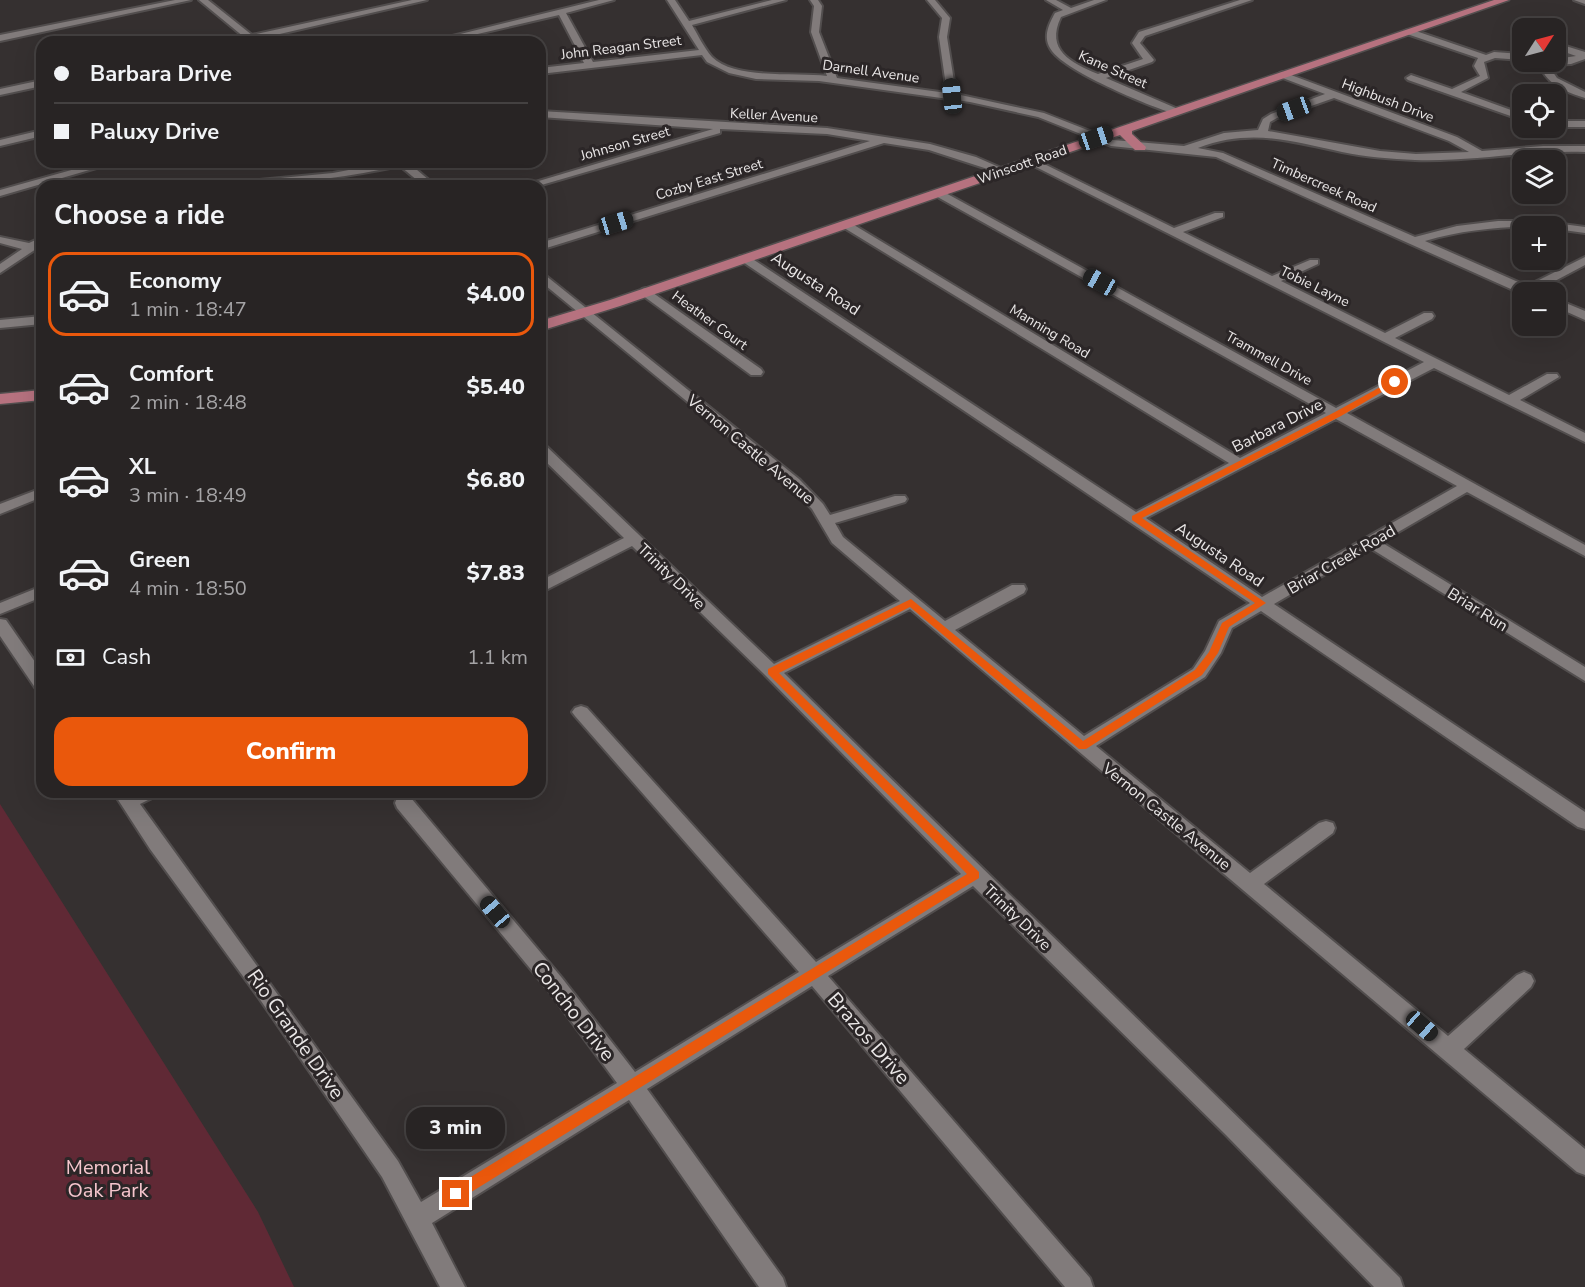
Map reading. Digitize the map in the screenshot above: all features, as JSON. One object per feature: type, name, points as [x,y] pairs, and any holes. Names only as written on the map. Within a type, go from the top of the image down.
[{"type":"main road","name":"Winscott Road","points":[[546,324],[1504,0]]},
{"type":"main road","points":[[1126,128],[1126,135],[1140,147]]},
{"type":"main road","points":[[0,399],[36,396]]},
{"type":"street","points":[[0,38],[187,0]]},
{"type":"street","points":[[203,0],[249,36]]},
{"type":"street","points":[[271,36],[423,0]]},
{"type":"street","points":[[457,36],[610,0]]},
{"type":"street","name":"Darnell Avenue","points":[[670,0],[705,52],[718,65],[743,74],[833,79],[952,96],[1032,112],[1096,138]]},
{"type":"street","name":"John Reagan Street","points":[[686,24],[783,0]]},
{"type":"street","points":[[814,0],[818,6],[815,32],[833,79]]},
{"type":"street","points":[[1050,0],[1069,10],[1102,0]]},
{"type":"street","points":[[1096,78],[1149,60],[1136,43],[1142,34],[1248,0]]},
{"type":"street","points":[[1578,0],[1585,2]]},
{"type":"street","points":[[936,1],[946,18],[943,37],[952,96]]},
{"type":"street","name":"Kane Street","points":[[1069,10],[1058,15],[1053,22],[1052,29],[1054,51],[1065,62],[1096,78],[1175,111]]},
{"type":"street","points":[[561,11],[590,66]]},
{"type":"street","points":[[1410,32],[1486,58]]},
{"type":"street","points":[[1566,49],[1585,56]]},
{"type":"street","name":"John Reagan Street","points":[[546,71],[705,52]]},
{"type":"street","points":[[1452,93],[1485,76],[1479,66],[1480,60],[1512,55]]},
{"type":"street","points":[[1566,61],[1585,56]]},
{"type":"street","points":[[1547,72],[1553,81],[1585,95]]},
{"type":"street","name":"Highbush Drive","points":[[1283,75],[1453,139],[1482,155]]},
{"type":"street","points":[[1411,78],[1512,114]]},
{"type":"street","points":[[0,92],[36,84]]},
{"type":"street","points":[[1262,133],[1266,121],[1274,116],[1335,94]]},
{"type":"street","name":"Keller Avenue","points":[[546,114],[827,131],[886,139],[952,153],[1003,171]]},
{"type":"street","points":[[546,125],[576,117]]},
{"type":"street","points":[[1566,124],[1585,124]]},
{"type":"street","name":"Johnson Street","points":[[546,180],[731,126]]},
{"type":"street","points":[[1185,150],[1224,136],[1262,133],[1379,154],[1451,157],[1515,151],[1585,149]]},
{"type":"street","points":[[0,143],[36,134]]},
{"type":"street","name":"Timbercreek Road","points":[[1096,138],[1111,143],[1140,147],[1202,152],[1233,160],[1512,285]]},
{"type":"street","name":"Cozby East Street","points":[[546,245],[886,139]]},
{"type":"street","name":"Tobie Layne","points":[[1032,161],[1585,438]]},
{"type":"street","points":[[47,180],[90,168]]},
{"type":"street","points":[[291,180],[333,176],[373,168]]},
{"type":"street","points":[[410,168],[424,180]]},
{"type":"street","points":[[0,193],[36,183]]},
{"type":"street","name":"Trammell Drive","points":[[938,193],[1585,551]]},
{"type":"street","points":[[1173,232],[1219,215]]},
{"type":"street","name":"Manning Road","points":[[845,224],[1240,464]]},
{"type":"street","points":[[1414,241],[1463,227],[1491,224],[1555,225],[1585,230]]},
{"type":"street","points":[[0,240],[30,247]]},
{"type":"street","points":[[0,269],[36,244]]},
{"type":"street","name":"Augusta Road","points":[[744,258],[1136,518],[1585,822]]},
{"type":"street","points":[[1546,282],[1585,260]]},
{"type":"street","points":[[1271,281],[1314,262]]},
{"type":"street","name":"Vernon Castle Avenue","points":[[546,280],[794,482],[818,507],[837,540],[1585,1164]]},
{"type":"street","name":"Heather Court","points":[[646,292],[756,372]]},
{"type":"street","points":[[1566,307],[1585,316]]},
{"type":"street","points":[[1385,338],[1428,316]]},
{"type":"street","points":[[0,324],[36,321]]},
{"type":"street","name":"Barbara Drive","points":[[1136,518],[1435,362]]},
{"type":"street","points":[[1510,400],[1552,377]]},
{"type":"street","name":"Trinity Drive","points":[[546,454],[772,672],[975,875],[1234,1127],[1392,1287]]},
{"type":"street","name":"Briar Creek Road","points":[[1082,746],[1199,673],[1213,653],[1225,625],[1467,486]]},
{"type":"street","points":[[0,509],[36,494]]},
{"type":"street","points":[[826,521],[900,499]]},
{"type":"street","points":[[546,585],[634,539]]},
{"type":"street","name":"Briar Run","points":[[1370,542],[1585,675]]},
{"type":"street","points":[[943,629],[1017,589]]},
{"type":"street","points":[[0,609],[36,594]]},
{"type":"street","points":[[772,672],[911,602]]},
{"type":"street","points":[[0,624],[36,676]]},
{"type":"street","name":"Brazos Drive","points":[[581,712],[813,973],[976,1161],[1081,1287]]},
{"type":"street","name":"Rio Grande Drive","points":[[134,798],[157,844],[266,992],[390,1169],[453,1287]]},
{"type":"street","name":"Concho Drive","points":[[404,803],[555,984],[631,1085],[774,1287]]},
{"type":"street","points":[[1250,884],[1326,828]]},
{"type":"street","points":[[417,1218],[975,875]]},
{"type":"street","points":[[1449,1049],[1524,981]]},
{"type":"green space","name":"Memorial Oak Park","points":[[0,804],[258,1212],[294,1287],[0,1287]]},
{"type":"route","points":[[456,1194],[651,1072],[975,875],[772,672],[911,602],[1082,746],[1199,673],[1213,653],[1225,625],[1262,603],[1136,518],[1338,414],[1395,382]]}]
